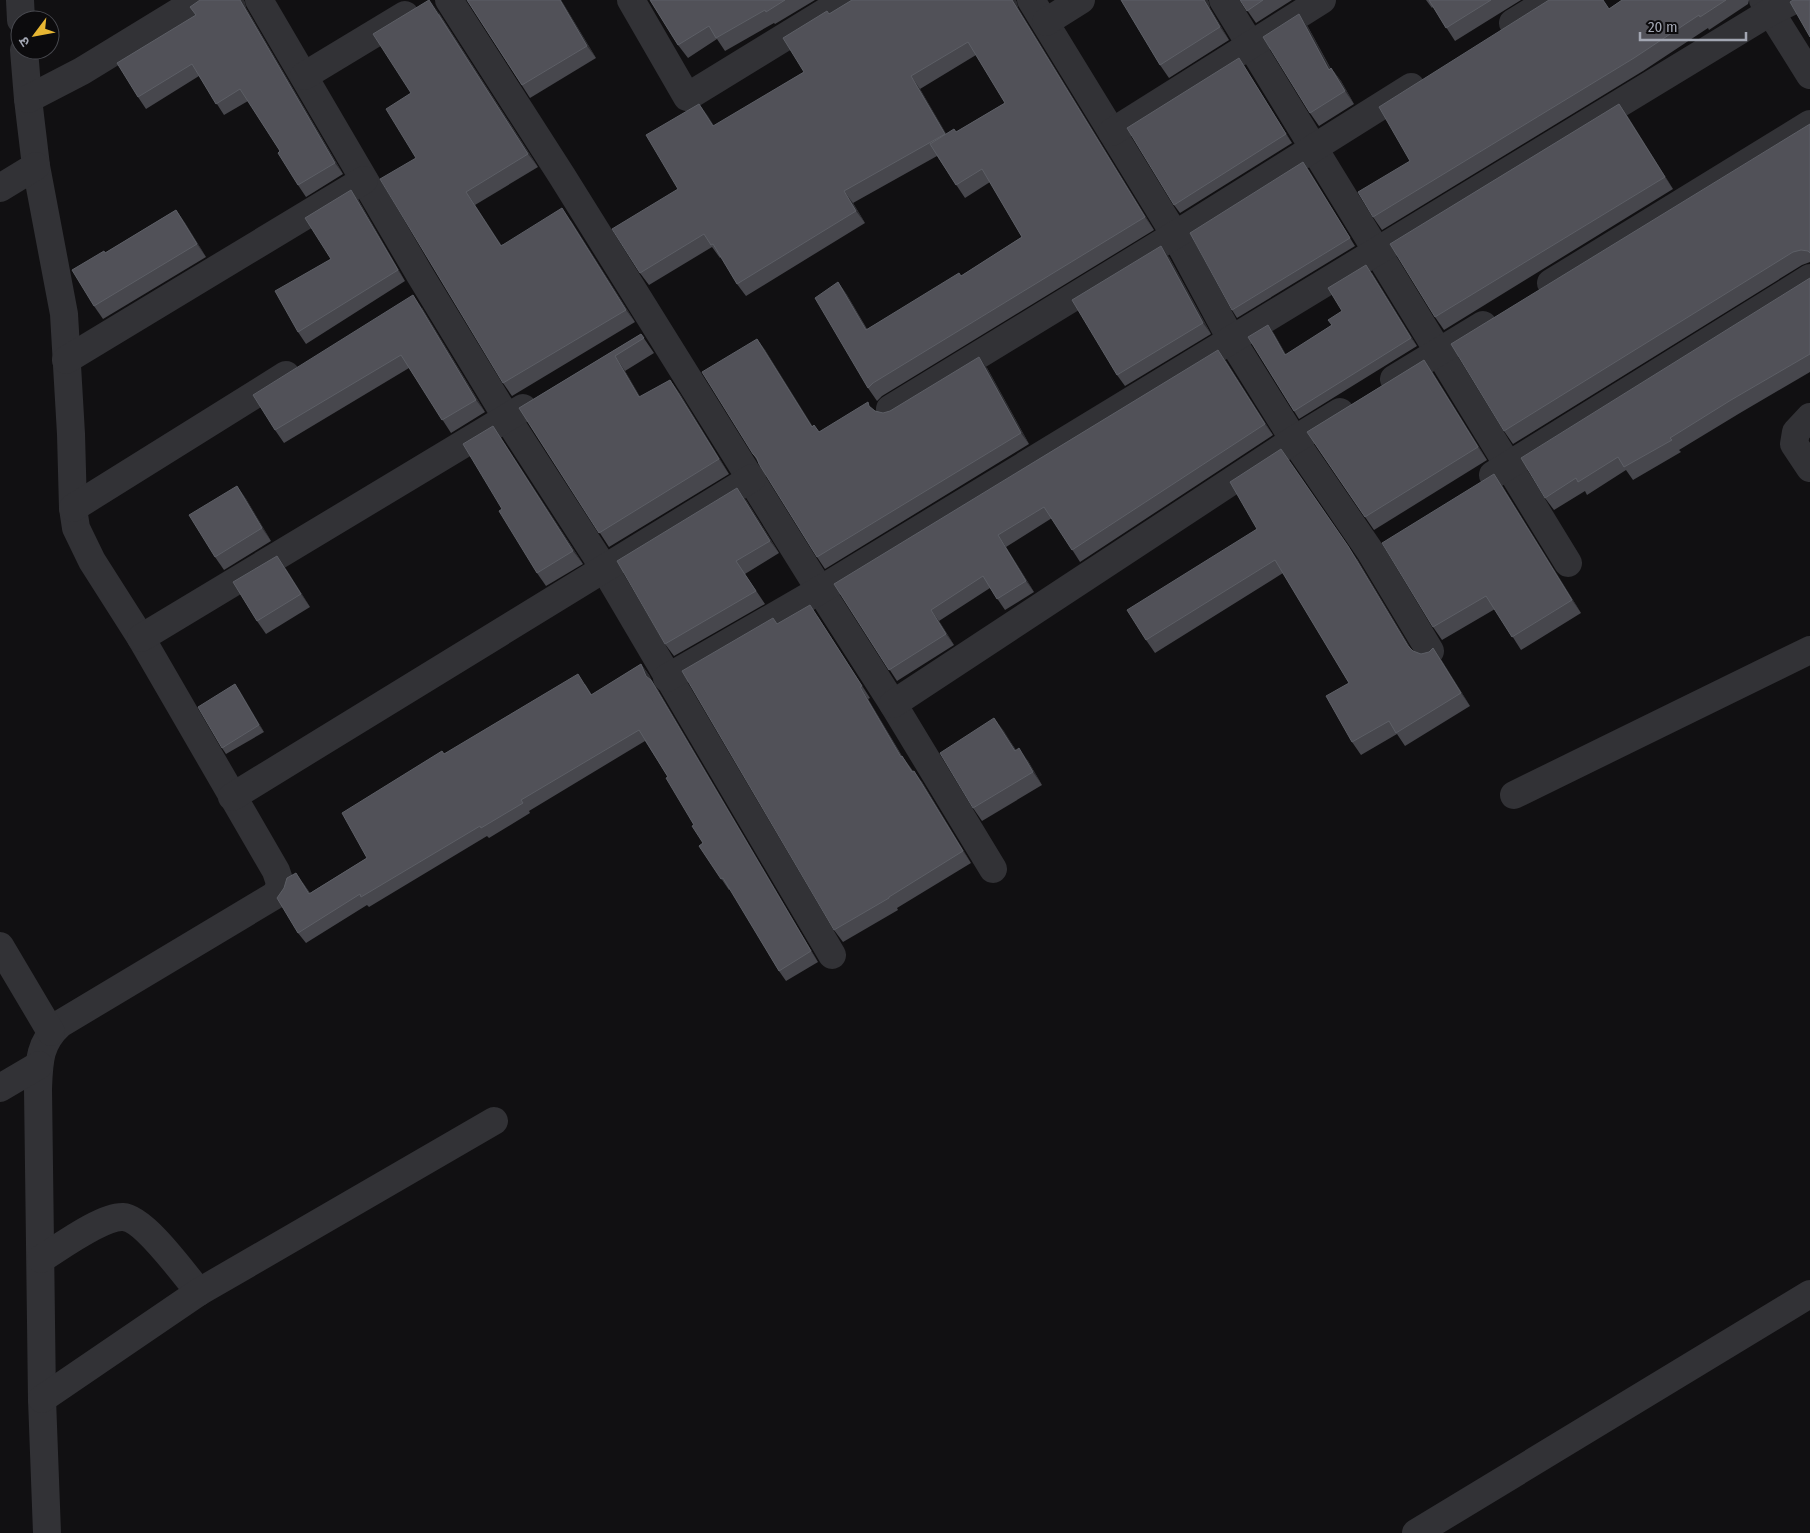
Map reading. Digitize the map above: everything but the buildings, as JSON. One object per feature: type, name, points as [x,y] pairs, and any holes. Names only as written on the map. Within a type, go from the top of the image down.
[{"type":"street","points":[[28,99],[82,71],[198,0]]},
{"type":"street","points":[[259,0],[364,180],[418,292],[507,418],[604,568],[667,678],[832,955]]},
{"type":"street","points":[[304,76],[430,0]]},
{"type":"street","points":[[449,0],[752,478],[820,590],[894,704],[993,869]]},
{"type":"street","points":[[631,0],[687,97],[836,2]]},
{"type":"street","points":[[1081,0],[1038,11],[1175,235],[1231,339],[1294,440],[1370,551],[1430,651]]},
{"type":"street","points":[[1223,0],[1568,563]]},
{"type":"street","points":[[1112,132],[1322,0]]},
{"type":"street","points":[[1491,37],[1550,0]]},
{"type":"street","points":[[667,678],[820,590],[1376,251],[1766,6],[1794,0]]},
{"type":"street","points":[[1766,6],[1810,75]]},
{"type":"street","points":[[25,60],[36,166],[64,314],[73,508],[76,528],[82,542],[141,638],[276,871],[280,883],[277,894],[60,1024],[51,1032],[43,1044],[38,1065],[42,1399],[47,1533]]},
{"type":"street","points":[[890,409],[1175,235],[1432,74]]},
{"type":"street","points":[[1531,295],[1810,124]]},
{"type":"street","points":[[0,188],[36,166]]},
{"type":"street","points":[[66,360],[364,180]]},
{"type":"street","points":[[1476,486],[1810,278]]},
{"type":"street","points":[[894,704],[1294,440],[1506,310]]},
{"type":"street","points":[[631,343],[656,328]]},
{"type":"street","points":[[73,508],[309,360]]},
{"type":"street","points":[[141,638],[540,398]]},
{"type":"street","points":[[1810,417],[1796,432],[1794,444],[1810,468]]},
{"type":"street","points":[[232,797],[752,478]]},
{"type":"street","points":[[1370,551],[1394,536]]},
{"type":"street","points":[[1514,795],[1810,650]]},
{"type":"street","points":[[2,953],[51,1032]]},
{"type":"street","points":[[0,1088],[38,1065]]},
{"type":"street","points":[[42,1399],[199,1292],[494,1122]]},
{"type":"street","points":[[41,1259],[100,1223],[122,1217],[133,1219],[144,1228],[199,1292]]},
{"type":"street","points":[[1416,1533],[1810,1294]]}]
